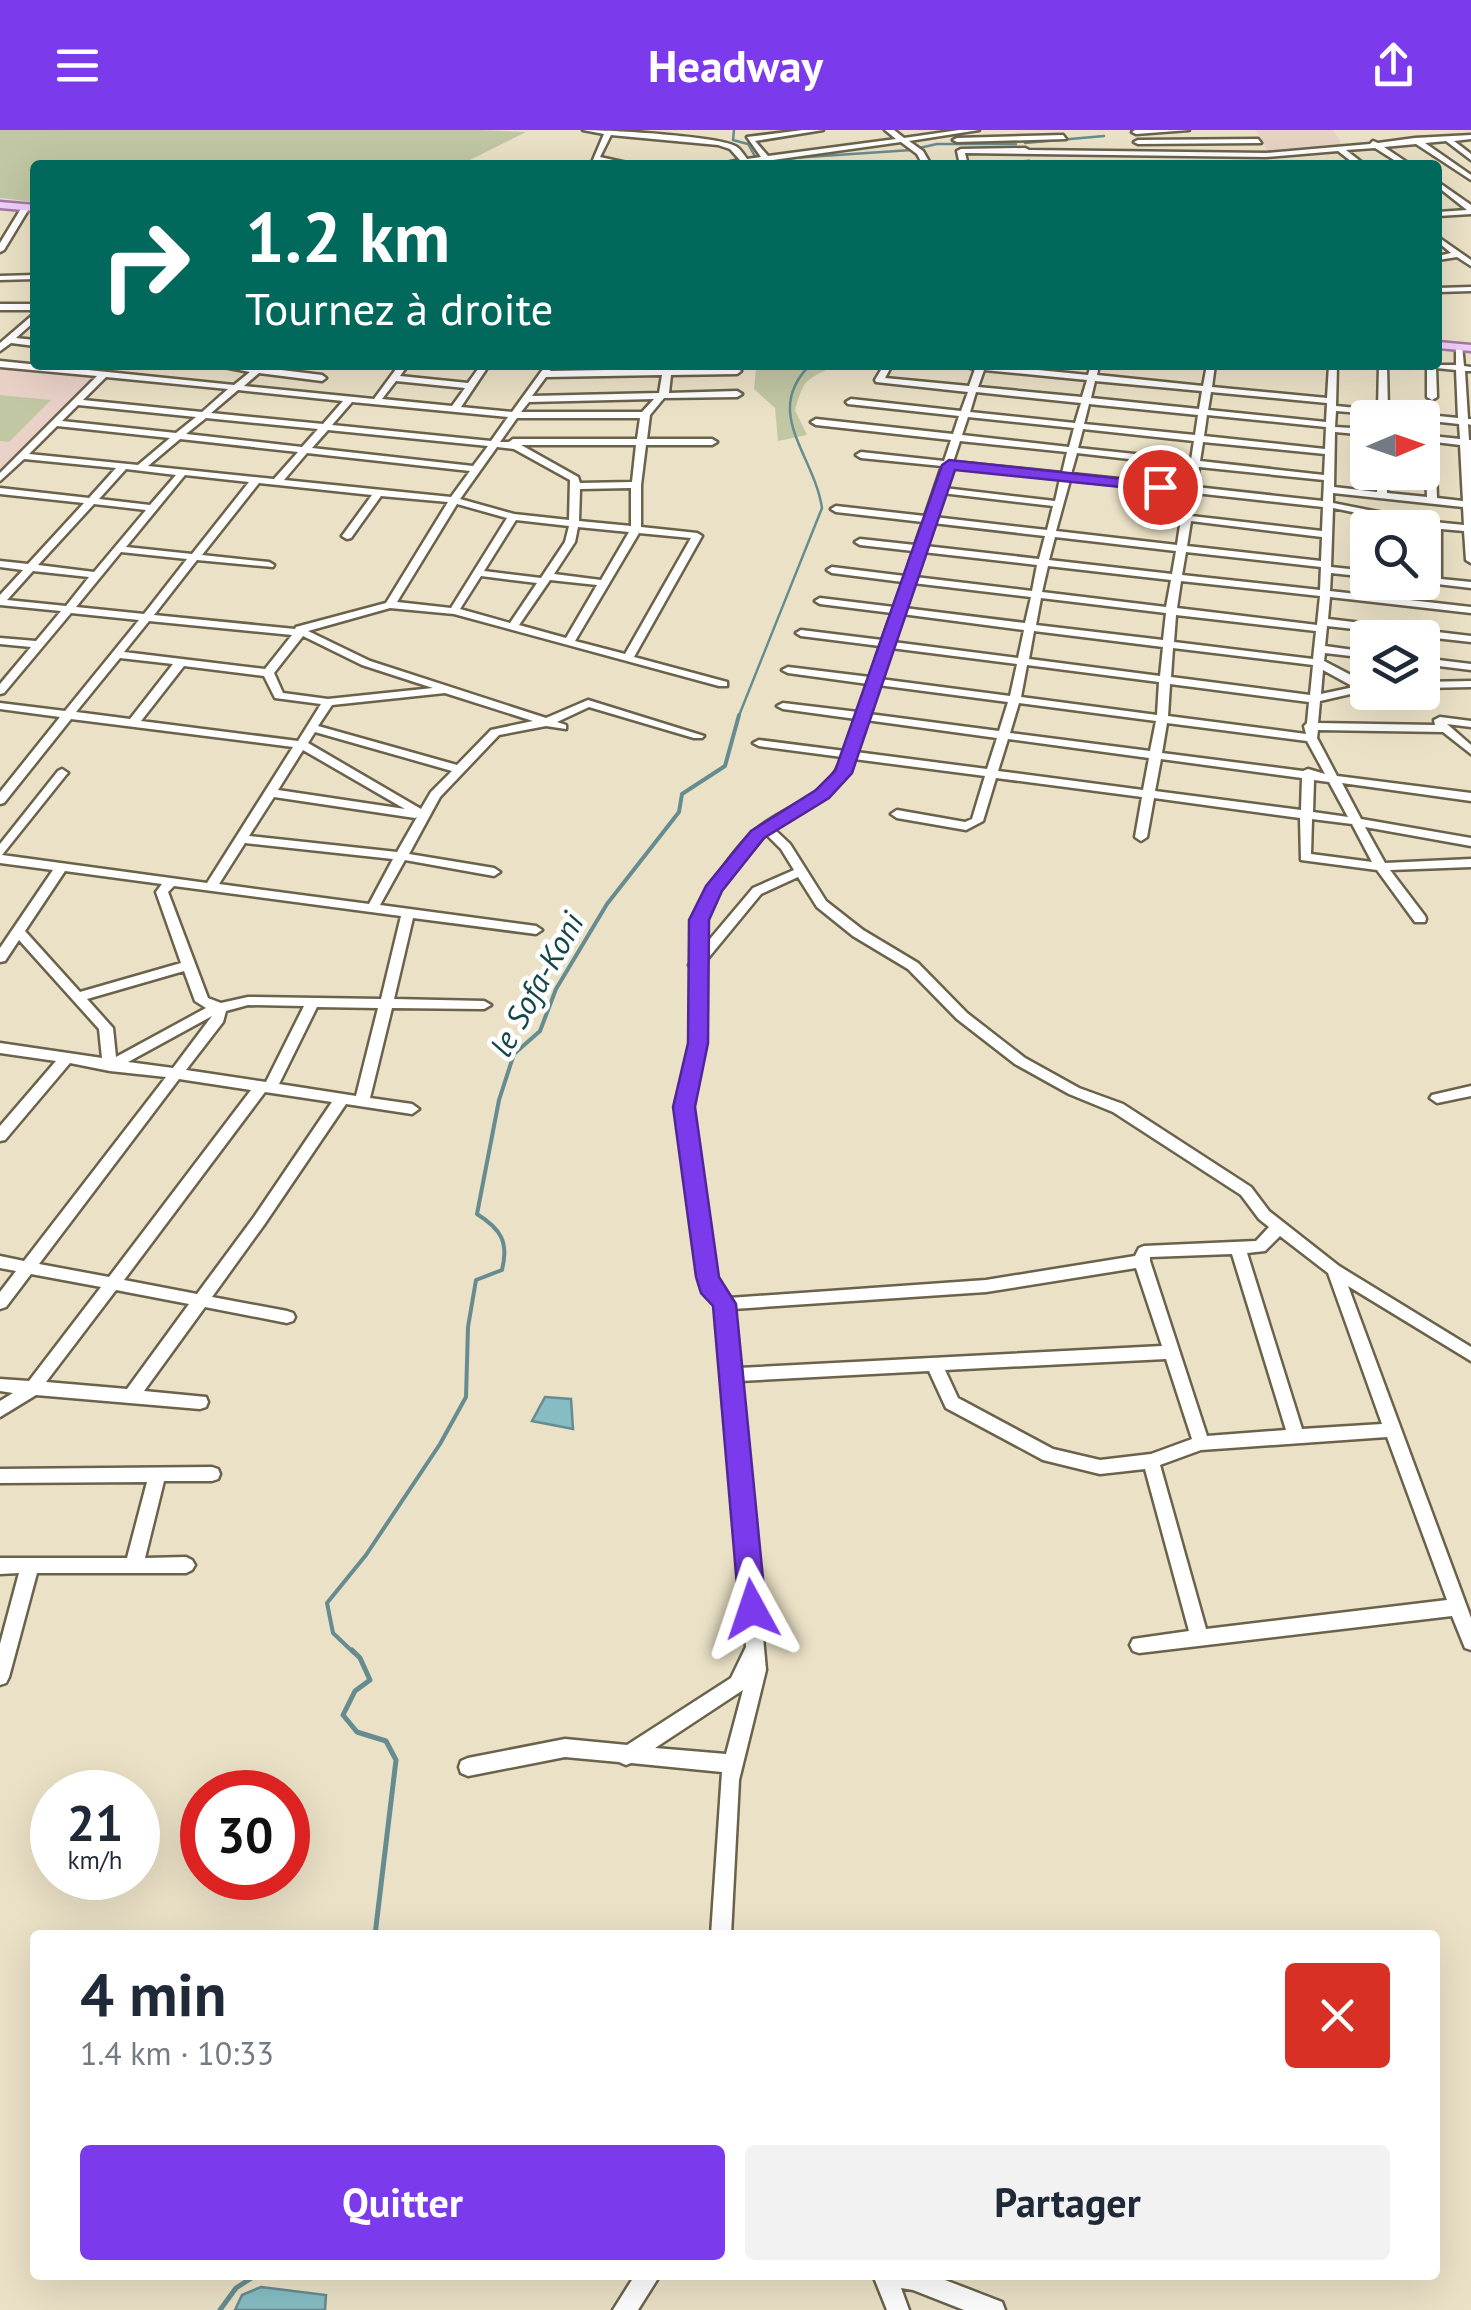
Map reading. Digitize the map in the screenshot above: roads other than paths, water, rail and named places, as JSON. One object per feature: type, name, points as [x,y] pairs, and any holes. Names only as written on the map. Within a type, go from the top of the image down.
[{"type":"main road","points":[[0,205],[30,208]]},
{"type":"street","points":[[587,130],[718,143],[733,147],[744,160]]},
{"type":"street","points":[[764,158],[750,139],[819,130]]},
{"type":"street","points":[[889,130],[924,160]]},
{"type":"street","points":[[751,160],[975,130]]},
{"type":"street","points":[[992,130],[1013,140],[1028,160]]},
{"type":"street","points":[[1138,142],[1136,131],[1185,130]]},
{"type":"street","points":[[1209,130],[1214,142]]},
{"type":"street","points":[[1251,130],[1266,155]]},
{"type":"street","points":[[1338,130],[1348,146]]},
{"type":"street","points":[[606,160],[596,158],[609,132]]},
{"type":"street","points":[[963,160],[961,152],[1266,155],[1465,134]]},
{"type":"street","points":[[914,139],[1013,140],[1062,136],[1072,160]]},
{"type":"street","points":[[1446,138],[1471,161]]},
{"type":"street","points":[[1415,140],[1471,178]]},
{"type":"street","points":[[1124,160],[1125,152],[1138,142],[1258,141]]},
{"type":"street","points":[[1373,143],[1398,160]]},
{"type":"street","points":[[1337,147],[1354,160]]},
{"type":"street","points":[[833,150],[836,160]]},
{"type":"street","points":[[1316,150],[1324,158]]},
{"type":"street","points":[[1282,153],[1286,160]]},
{"type":"street","points":[[1236,160],[1238,155]]},
{"type":"street","points":[[1442,168],[1471,161]]},
{"type":"street","points":[[1442,187],[1471,211]]},
{"type":"street","points":[[1442,195],[1452,194]]},
{"type":"street","points":[[0,250],[30,209]]},
{"type":"street","points":[[1442,217],[1471,211]]},
{"type":"street","points":[[1442,243],[1471,248]]},
{"type":"street","points":[[1442,243],[1471,264]]},
{"type":"street","points":[[1442,257],[1459,254]]},
{"type":"street","points":[[0,278],[30,277]]},
{"type":"street","points":[[1442,290],[1471,289]]},
{"type":"street","points":[[0,306],[30,307]]},
{"type":"street","points":[[0,348],[30,321]]},
{"type":"street","points":[[9,340],[30,342]]},
{"type":"street","points":[[1465,347],[1471,560]]},
{"type":"street","points":[[0,364],[30,367]]},
{"type":"street","points":[[57,370],[512,415],[645,415]]},
{"type":"street","points":[[140,468],[257,370]]},
{"type":"street","points":[[272,370],[322,378]]},
{"type":"street","points":[[308,397],[328,370]]},
{"type":"street","points":[[375,403],[400,370]]},
{"type":"street","points":[[454,410],[481,370]]},
{"type":"street","points":[[390,605],[454,500],[546,370]]},
{"type":"street","points":[[570,642],[636,529],[636,485],[645,415],[661,396],[667,370]]},
{"type":"street","points":[[702,370],[737,371]]},
{"type":"street","points":[[885,370],[879,380],[1350,430]]},
{"type":"street","points":[[720,1930],[733,1764],[757,1670],[724,1304],[708,1277],[684,1107],[698,1043],[699,920],[713,890],[735,859],[843,773],[980,370]]},
{"type":"street","points":[[1141,836],[1162,718],[1170,611],[1210,370]]},
{"type":"street","points":[[1333,370],[1325,594],[1310,732],[1381,867],[1420,919]]},
{"type":"street","points":[[1383,370],[1383,400]]},
{"type":"street","points":[[1430,370],[1432,398]]},
{"type":"street","points":[[896,814],[973,825],[1015,699],[1043,563],[1093,371],[1350,407]]},
{"type":"street","points":[[0,478],[104,375]]},
{"type":"street","points":[[394,378],[470,386]]},
{"type":"street","points":[[524,399],[737,394]]},
{"type":"street","points":[[276,483],[349,400]]},
{"type":"street","points":[[76,402],[516,446],[575,479],[570,542],[514,625]]},
{"type":"street","points":[[851,402],[1330,452]]},
{"type":"street","points":[[1440,419],[1468,422]]},
{"type":"street","points":[[816,422],[1195,464],[1470,504]]},
{"type":"street","points":[[55,423],[476,469]]},
{"type":"street","points":[[1440,440],[1468,443]]},
{"type":"street","points":[[494,442],[712,442]]},
{"type":"street","points":[[862,455],[1326,504],[1350,512]]},
{"type":"street","points":[[22,456],[454,500],[513,517],[697,536],[628,658]]},
{"type":"street","points":[[0,601],[124,467]]},
{"type":"street","points":[[0,691],[182,473]]},
{"type":"street","points":[[0,800],[256,480]]},
{"type":"street","points":[[574,486],[636,485]]},
{"type":"street","points":[[940,490],[1059,504]]},
{"type":"street","points":[[1431,490],[1432,500]]},
{"type":"street","points":[[0,491],[153,508]]},
{"type":"street","points":[[347,536],[378,493]]},
{"type":"street","points":[[836,508],[1350,571]]},
{"type":"street","points":[[454,611],[513,517]]},
{"type":"street","points":[[1187,518],[1326,534]]},
{"type":"street","points":[[1440,525],[1469,528]]},
{"type":"street","points":[[860,542],[1471,610]]},
{"type":"street","points":[[118,549],[269,565]]},
{"type":"street","points":[[0,564],[96,575]]},
{"type":"street","points":[[832,570],[1170,611],[1471,639]]},
{"type":"street","points":[[478,573],[604,583]]},
{"type":"street","points":[[1440,581],[1471,585]]},
{"type":"street","points":[[0,601],[298,631],[322,638],[366,663],[562,727]]},
{"type":"street","points":[[820,601],[1168,644],[1350,655]]},
{"type":"street","points":[[268,673],[298,631],[390,605],[454,611],[514,625],[722,684]]},
{"type":"street","points":[[801,633],[1314,699],[1350,691]]},
{"type":"street","points":[[0,640],[38,645]]},
{"type":"street","points":[[117,654],[268,673]]},
{"type":"street","points":[[1320,656],[1350,677]]},
{"type":"street","points":[[134,722],[182,662]]},
{"type":"street","points":[[1440,664],[1471,667]]},
{"type":"street","points":[[788,670],[1162,718],[1310,732],[1444,729]]},
{"type":"street","points":[[268,673],[279,696],[328,702],[448,690]]},
{"type":"street","points":[[1440,685],[1471,684]]},
{"type":"street","points":[[210,888],[328,702]]},
{"type":"street","points":[[372,909],[435,795],[495,732],[547,722],[588,703],[698,736]]},
{"type":"street","points":[[0,706],[302,745],[424,815]]},
{"type":"street","points":[[783,706],[1471,797]]},
{"type":"street","points":[[1471,724],[1440,720],[1444,729],[1471,751]]},
{"type":"street","points":[[312,728],[460,769]]},
{"type":"street","points":[[759,743],[1354,821],[1471,842]]},
{"type":"street","points":[[62,773],[0,856],[61,868],[536,930]]},
{"type":"street","points":[[1308,774],[1305,857],[1381,867],[1470,865]]},
{"type":"street","points":[[272,793],[424,815]]},
{"type":"street","points":[[786,847],[802,808]]},
{"type":"street","points":[[768,830],[786,847],[821,904],[858,933],[913,966],[962,1016],[1020,1061],[1074,1091],[1118,1108],[1246,1192],[1279,1227],[1334,1270],[1471,1356]]},
{"type":"street","points":[[242,839],[401,856],[494,872]]},
{"type":"street","points":[[0,958],[61,868]]},
{"type":"street","points":[[696,965],[757,891],[800,872]]},
{"type":"street","points":[[170,883],[162,892],[202,1001],[220,1008]]},
{"type":"street","points":[[362,1102],[408,914]]},
{"type":"street","points":[[19,933],[106,1028],[110,1066]]},
{"type":"street","points":[[78,997],[189,965]]},
{"type":"street","points":[[110,1066],[220,1008],[248,1001],[484,1005]]},
{"type":"street","points":[[0,1410],[33,1388],[265,1087],[313,1002]]},
{"type":"street","points":[[0,1302],[218,1019],[220,1008]]},
{"type":"street","points":[[0,1048],[412,1108]]},
{"type":"street","points":[[0,1136],[66,1058]]},
{"type":"street","points":[[1438,1098],[1471,1091]]},
{"type":"street","points":[[131,1396],[342,1098]]},
{"type":"street","points":[[1201,1443],[1142,1261],[1144,1252],[1260,1247],[1279,1227]]},
{"type":"street","points":[[1238,1248],[1296,1436]]},
{"type":"street","points":[[724,1304],[986,1286],[1142,1261]]},
{"type":"street","points":[[0,1262],[287,1318]]},
{"type":"street","points":[[1334,1270],[1471,1642]]},
{"type":"street","points":[[732,1374],[1170,1352]]},
{"type":"street","points":[[934,1364],[952,1402],[1050,1455],[1100,1466],[1152,1461],[1201,1443],[1393,1430]]},
{"type":"street","points":[[0,1385],[200,1402]]},
{"type":"street","points":[[1152,1461],[1200,1638]]},
{"type":"street","points":[[134,1565],[157,1474]]},
{"type":"street","points":[[0,1476],[212,1474]]},
{"type":"street","points":[[0,1566],[186,1565]]},
{"type":"street","points":[[0,1677],[30,1566]]},
{"type":"street","points":[[1139,1646],[1458,1607]]},
{"type":"street","points":[[626,1756],[737,1684],[755,1645]]},
{"type":"street","points":[[468,1766],[564,1748],[733,1764]]},
{"type":"street","points":[[624,2310],[645,2280]]},
{"type":"street","points":[[889,2280],[898,2310]]},
{"type":"street","points":[[913,2280],[994,2310]]},
{"type":"water","points":[[545,1397],[571,1399],[573,1429],[532,1421]]},
{"type":"water","points":[[261,2287],[326,2295],[325,2310],[235,2310],[242,2295]]},
{"type":"waterway","name":"le Sofa-Koni","points":[[734,130],[733,140],[748,144],[757,160]]},
{"type":"waterway","points":[[1025,143],[1104,136]]},
{"type":"waterway","points":[[919,148],[937,144],[1016,144]]},
{"type":"waterway","points":[[777,159],[912,150]]},
{"type":"waterway","name":"le Sofa-Koni","points":[[739,717],[822,508],[791,417],[796,383],[806,370]]},
{"type":"waterway","name":"le Sofa-Koni","points":[[354,1653],[333,1633],[327,1603],[366,1555],[440,1444],[466,1397],[468,1327],[476,1280],[502,1270],[501,1237],[477,1214],[499,1100],[514,1054],[540,1031],[556,989],[607,904],[679,812],[682,794],[725,766],[739,717]]},
{"type":"waterway","name":"le Sofa-Koni","points":[[352,1650],[370,1680],[355,1691],[343,1715],[357,1732],[386,1741],[396,1760],[376,1930]]},
{"type":"waterway","name":"le Sofa-Koni","points":[[220,2310],[236,2288],[248,2280]]}]
